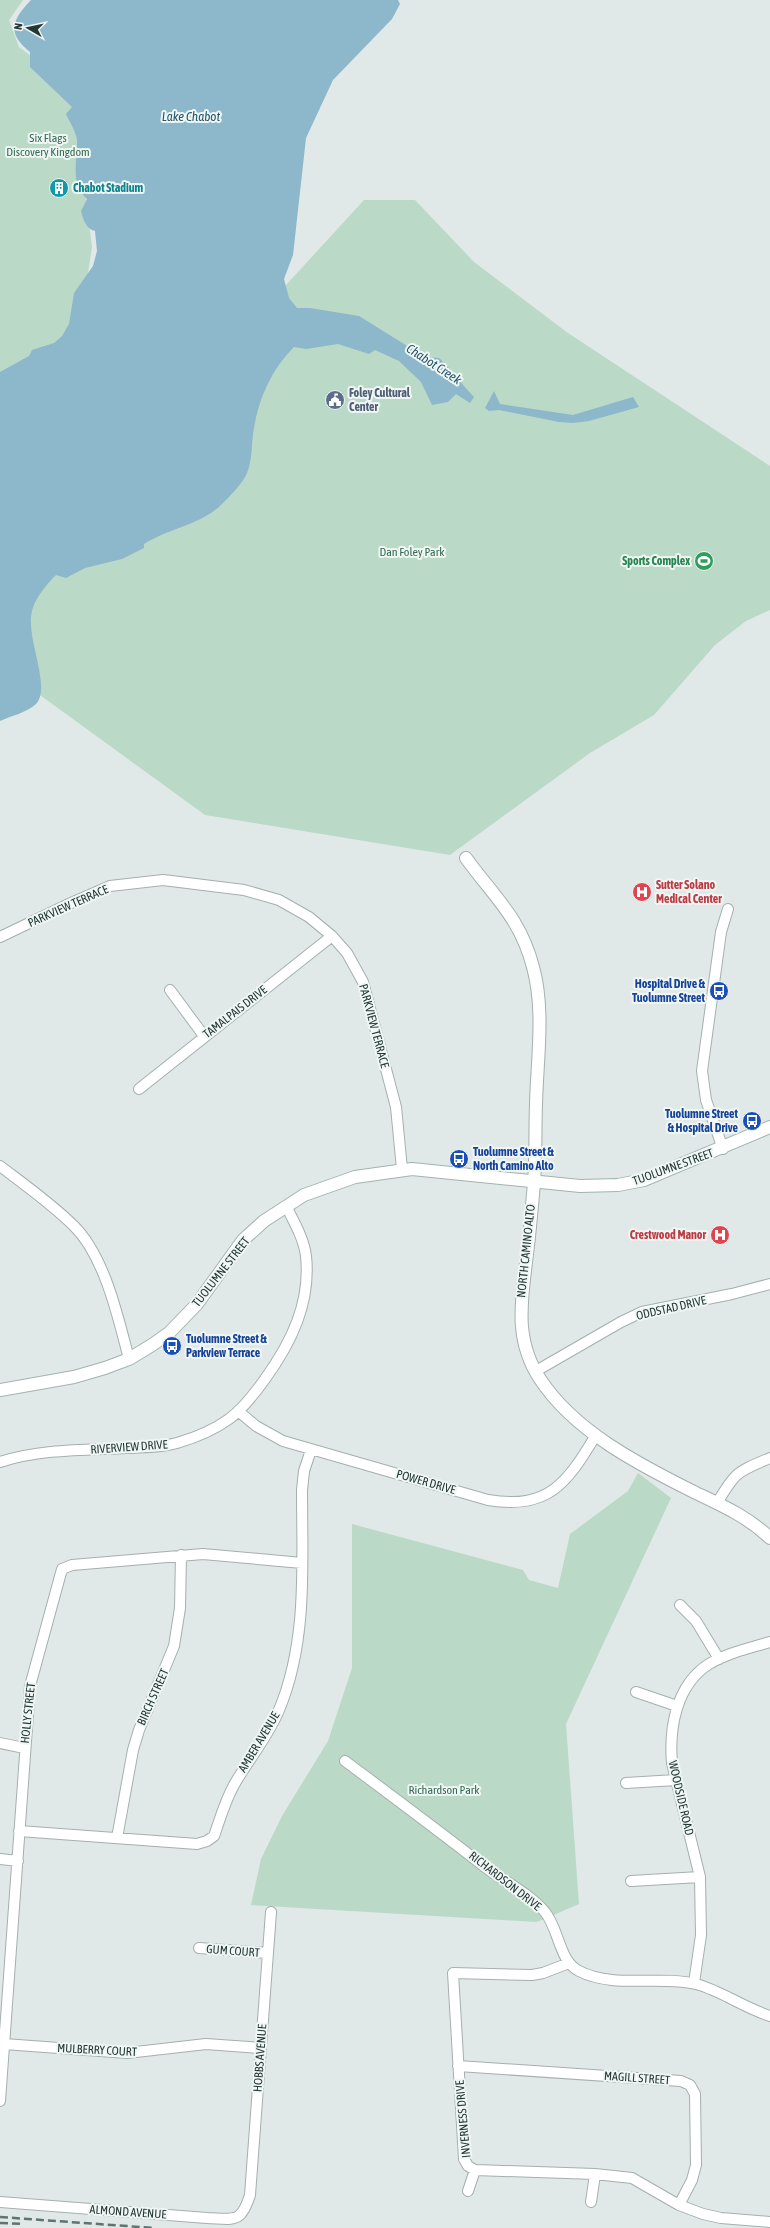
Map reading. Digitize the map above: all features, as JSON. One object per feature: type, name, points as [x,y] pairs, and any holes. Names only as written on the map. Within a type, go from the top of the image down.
[{"type":"main road","name":"NORTH CAMINO ALTO","points":[[466,858],[511,915],[524,942],[537,981],[539,1016],[534,1182],[520,1302],[522,1335],[539,1378],[558,1402],[610,1447],[646,1469],[717,1503],[756,1525],[770,1538]]},
{"type":"main road","name":"TUOLUMNE STREET","points":[[0,1390],[74,1377],[129,1359],[169,1333],[197,1304],[243,1240],[264,1221],[304,1195],[355,1177],[402,1169],[438,1170],[580,1186],[618,1185],[644,1180],[723,1149],[770,1128]]},
{"type":"street","name":"PARKVIEW TERRACE","points":[[0,937],[110,886],[163,880],[244,890],[279,900],[309,917],[332,936],[347,953],[363,982],[396,1107],[402,1169]]},
{"type":"street","points":[[723,1149],[706,1100],[702,1071],[720,939],[728,909]]},
{"type":"street","name":"TAMALPAIS DRIVE","points":[[139,1089],[332,936]]},
{"type":"street","points":[[170,990],[204,1036]]},
{"type":"street","points":[[0,1166],[75,1227],[99,1263],[110,1291],[129,1359]]},
{"type":"street","name":"RIVERVIEW DRIVE","points":[[0,1462],[24,1456],[59,1452],[176,1444],[215,1427],[238,1411],[260,1386],[284,1353],[295,1330],[303,1300],[307,1275],[306,1256],[303,1241],[286,1206]]},
{"type":"street","name":"ODDSTAD DRIVE","points":[[536,1371],[621,1322],[642,1312],[732,1294],[770,1284]]},
{"type":"street","name":"POWER DRIVE","points":[[238,1411],[271,1435],[311,1450],[488,1500],[506,1503],[534,1500],[554,1490],[564,1482],[576,1467],[596,1435]]},
{"type":"street","name":"AMBER AVENUE","points":[[20,1831],[197,1844],[207,1842],[214,1836],[233,1787],[279,1711],[293,1671],[298,1648],[302,1563],[302,1490],[304,1471],[311,1450]]},
{"type":"street","points":[[717,1503],[732,1478],[740,1471],[770,1458]]},
{"type":"street","name":"HOLLY STREET","points":[[0,2101],[18,1861],[24,1748],[30,1686],[62,1569],[72,1565],[181,1555],[219,1554],[302,1563]]},
{"type":"street","name":"BIRCH STREET","points":[[117,1838],[133,1750],[139,1730],[174,1646],[180,1608],[181,1555]]},
{"type":"street","points":[[680,1605],[696,1621],[719,1659]]},
{"type":"street","name":"WOODSIDE ROAD","points":[[694,1983],[701,1936],[700,1878],[676,1780],[671,1745],[677,1706],[688,1686],[697,1674],[719,1659],[770,1642]]},
{"type":"street","points":[[636,1692],[677,1706]]},
{"type":"street","points":[[0,1743],[24,1748]]},
{"type":"street","name":"RICHARDSON DRIVE","points":[[345,1761],[445,1834],[486,1867],[532,1899],[545,1913],[554,1927],[569,1963]]},
{"type":"street","points":[[626,1783],[676,1780]]},
{"type":"street","points":[[0,1859],[18,1861]]},
{"type":"street","points":[[631,1881],[700,1878]]},
{"type":"street","name":"HOBBS AVENUE","points":[[248,2203],[250,2195],[271,1912]]},
{"type":"street","name":"GUM COURT","points":[[199,1948],[267,1953]]},
{"type":"street","points":[[569,1963],[578,1970],[594,1977],[694,1983],[718,1991],[770,2016]]},
{"type":"street","name":"INVERNESS DRIVE","points":[[569,1963],[543,1973],[532,1975],[453,1973],[464,2159],[468,2166],[475,2170],[595,2174],[632,2178],[679,2205],[702,2214],[721,2218],[770,2222]]},
{"type":"street","name":"MULBERRY COURT","points":[[4,2044],[127,2053],[206,2044],[261,2048]]},
{"type":"street","name":"MAGILL STREET","points":[[458,2066],[681,2081],[690,2085],[695,2094],[696,2165],[692,2180],[679,2205]]},
{"type":"street","points":[[468,2191],[475,2170]]},
{"type":"street","points":[[591,2202],[595,2174]]},
{"type":"street","name":"ALMOND AVENUE","points":[[0,2202],[230,2218],[241,2216],[248,2203]]},
{"type":"green space","name":"Six Flags Discovery Kingdom","points":[[0,0],[23,0],[9,20],[19,47],[81,93],[85,191],[92,247],[84,299],[71,337],[0,382]]},
{"type":"green space","name":"Dan Foley Park","points":[[364,200],[415,200],[474,262],[568,333],[770,466],[770,610],[746,621],[715,645],[654,715],[590,753],[450,855],[205,815],[0,666],[0,619],[275,297]]},
{"type":"green space","name":"Richardson Park","points":[[638,1473],[671,1498],[566,1724],[579,1904],[537,1922],[251,1905],[261,1859],[282,1816],[328,1741],[352,1668],[352,1524],[523,1570],[529,1580],[558,1588],[570,1534],[628,1491]]},
{"type":"water","name":"Lake Chabot","points":[[31,0],[398,0],[400,4],[392,19],[333,80],[306,138],[293,255],[284,279],[289,298],[297,308],[310,308],[359,316],[425,357],[439,358],[474,397],[470,403],[456,394],[448,402],[432,405],[421,382],[399,361],[375,350],[369,354],[338,344],[306,349],[294,347],[273,374],[259,405],[247,473],[239,485],[222,504],[214,511],[195,522],[164,534],[144,544],[144,548],[122,559],[85,568],[66,578],[56,575],[45,587],[32,611],[31,622],[40,674],[40,696],[33,707],[0,721],[0,372],[29,356],[32,350],[54,343],[62,336],[69,324],[74,293],[93,266],[97,251],[95,231],[87,226],[81,211],[87,199],[81,192],[76,178],[77,140],[66,114],[72,107],[30,67],[30,52],[18,39],[15,33],[14,27],[19,14]]},
{"type":"water","points":[[494,391],[500,404],[573,415],[633,397],[639,407],[589,421],[573,423],[559,422],[499,410],[489,411],[485,408]]},
{"type":"railway","points":[[0,2217],[154,2228]]},
{"type":"railway","points":[[0,2223],[24,2224]]},
{"type":"place","name":"Chabot Stadium","points":[[59,188]]},
{"type":"place","name":"Foley Cultural Center","points":[[335,400]]},
{"type":"place","name":"Sports Complex","points":[[704,561]]},
{"type":"place","name":"Sutter Solano Medical Center","points":[[642,892]]},
{"type":"place","name":"Hospital Drive & Tuolumne Street","points":[[719,991]]},
{"type":"place","name":"Tuolumne Street & Hospital Drive","points":[[752,1121]]},
{"type":"place","name":"Tuolumne Street & North Camino Alto","points":[[459,1159]]},
{"type":"place","name":"Crestwood Manor","points":[[720,1235]]},
{"type":"place","name":"Tuolumne Street & Parkview Terrace","points":[[172,1346]]},
{"type":"water label","name":"Chabot Creek","points":[[434,364]]}]
